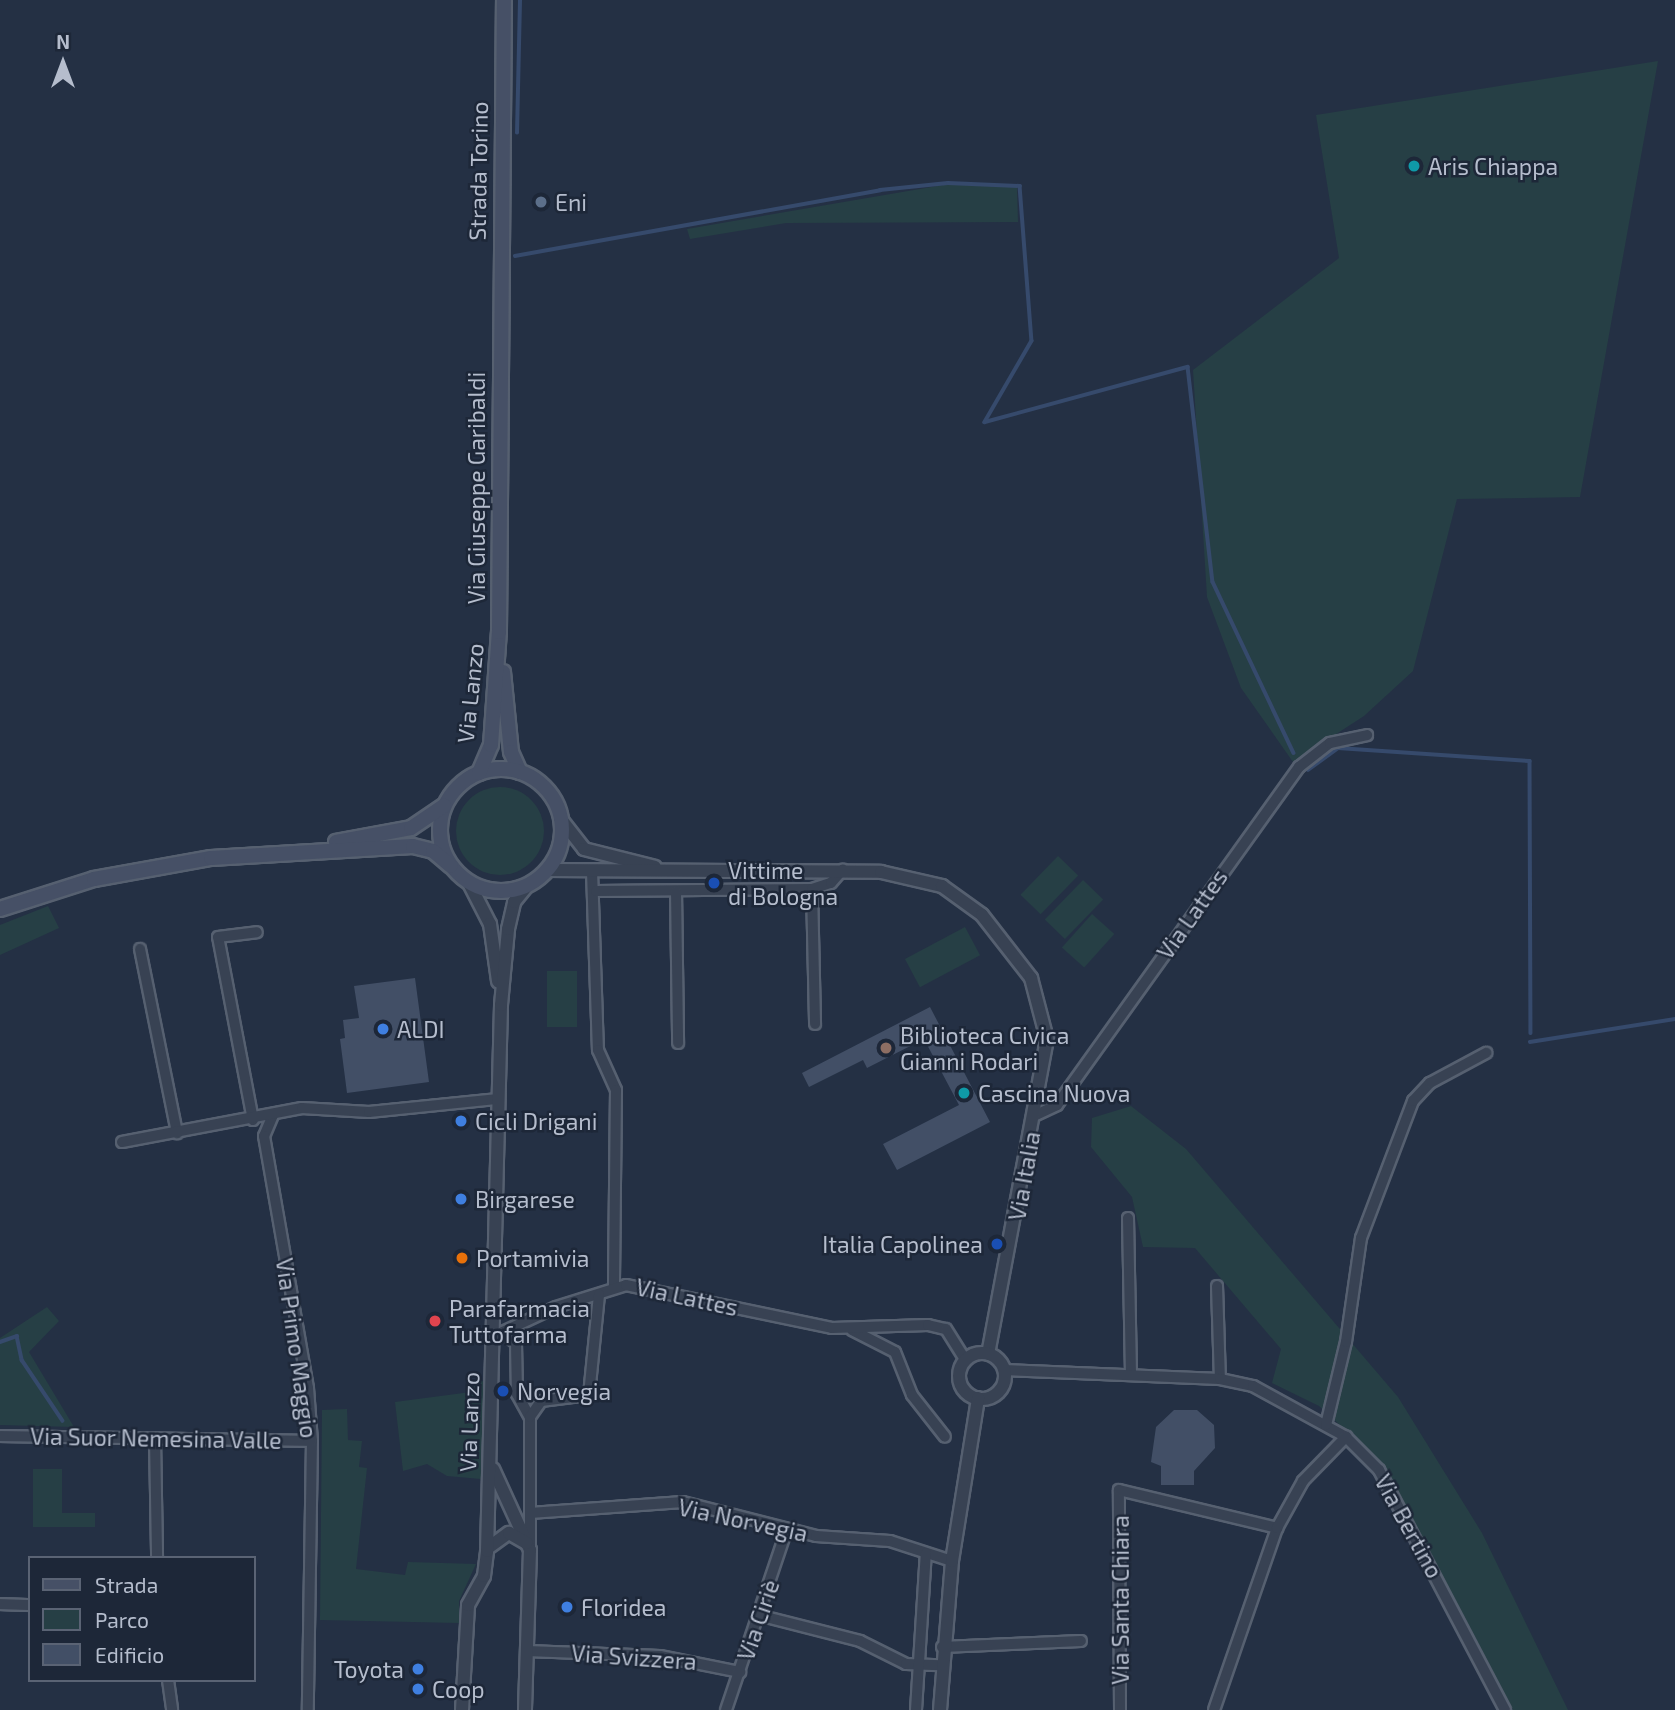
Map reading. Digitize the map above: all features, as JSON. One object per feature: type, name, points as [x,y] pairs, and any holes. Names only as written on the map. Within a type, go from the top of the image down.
[{"type":"main road","name":"Strada Torino","points":[[498,343],[504,0]]},
{"type":"main road","name":"Via Giuseppe Garibaldi","points":[[498,343],[499,632]]},
{"type":"main road","name":"Via Lanzo","points":[[499,632],[511,752],[520,772]]},
{"type":"main road","name":"Via Lanzo","points":[[479,773],[491,744],[499,632]]},
{"type":"main road","points":[[0,909],[142,868],[284,851],[411,828],[445,805],[479,773],[520,772],[550,795],[561,818],[560,845],[547,870],[528,885],[504,891],[470,883],[433,851],[413,846],[284,851]]},
{"type":"main road","points":[[445,805],[439,836],[451,866]]},
{"type":"street","name":"Via Lattes","points":[[1035,1115],[1057,1105],[1299,767],[1330,744],[1367,734]]},
{"type":"street","name":"Via Italia","points":[[561,818],[576,841],[596,855],[669,870]]},
{"type":"street","name":"Via Italia","points":[[547,870],[592,872],[844,868],[917,876],[942,886],[982,915],[1022,964],[1039,995],[1047,1039],[1035,1115],[988,1354]]},
{"type":"street","points":[[596,891],[812,889],[831,883],[844,868]]},
{"type":"street","points":[[592,872],[596,891],[598,1050],[616,1090],[614,1285]]},
{"type":"street","name":"Via Lanzo","points":[[470,883],[490,924],[501,1006]]},
{"type":"street","name":"Via Lanzo","points":[[462,1710],[468,1605],[484,1576],[487,1549],[500,1335],[498,1098],[501,1006],[508,929],[514,902],[528,885]]},
{"type":"street","points":[[812,889],[815,1024]]},
{"type":"street","points":[[676,891],[678,1043]]},
{"type":"street","points":[[253,1119],[218,937],[257,932]]},
{"type":"street","points":[[139,949],[177,1133]]},
{"type":"street","points":[[1326,1424],[1346,1342],[1361,1238],[1413,1101],[1430,1083],[1486,1053]]},
{"type":"street","points":[[122,1142],[314,1106],[369,1112],[498,1098]]},
{"type":"street","name":"Via Primo Maggio","points":[[272,1115],[264,1136],[308,1388],[312,1440],[308,1710]]},
{"type":"street","points":[[1128,1218],[1131,1373]]},
{"type":"street","name":"Via Lattes","points":[[500,1335],[556,1307],[598,1294],[614,1285],[848,1329],[928,1325],[946,1329],[965,1360]]},
{"type":"street","points":[[1217,1286],[1220,1379]]},
{"type":"street","points":[[530,1417],[541,1401],[589,1395],[598,1294]]},
{"type":"street","name":"Via Lattes","points":[[848,1329],[895,1352],[912,1395],[945,1437]]},
{"type":"street","points":[[500,1335],[516,1343],[517,1394],[530,1417],[530,1550],[525,1710]]},
{"type":"street","points":[[988,1354],[1004,1370],[999,1391],[978,1398],[960,1381],[965,1360],[988,1354]]},
{"type":"street","name":"Via Bertino","points":[[1004,1370],[1131,1373],[1220,1379],[1253,1386],[1346,1437],[1380,1470],[1505,1710]]},
{"type":"street","points":[[940,1710],[940,1665],[952,1561],[978,1398]]},
{"type":"street","name":"Via Suor Nemesina Valle","points":[[0,1436],[312,1440]]},
{"type":"street","points":[[1217,1710],[1277,1528],[1304,1481],[1346,1437]]},
{"type":"street","points":[[155,1438],[157,1556]]},
{"type":"street","points":[[491,1462],[530,1550]]},
{"type":"street","name":"Via Santa Chiara","points":[[1120,1710],[1119,1490],[1277,1528]]},
{"type":"street","name":"Via Norvegia","points":[[530,1513],[683,1502],[788,1529],[890,1541],[952,1561]]},
{"type":"street","name":"Via Ciriè","points":[[726,1710],[762,1616],[788,1529]]},
{"type":"street","points":[[487,1549],[509,1533],[518,1535],[530,1550]]},
{"type":"street","points":[[916,1710],[926,1553]]},
{"type":"street","points":[[0,1604],[28,1605]]},
{"type":"street","points":[[762,1616],[860,1641],[906,1664],[940,1665]]},
{"type":"street","points":[[942,1647],[1081,1641]]},
{"type":"street","name":"Via Svizzera","points":[[527,1651],[671,1657],[740,1672]]},
{"type":"street","points":[[168,1682],[172,1710]]},
{"type":"green space","points":[[1658,61],[1580,497],[1457,499],[1413,671],[1364,716],[1293,762],[1241,688],[1207,597],[1193,370],[1339,258],[1316,115]]},
{"type":"green space","points":[[949,184],[1017,187],[1018,222],[786,223],[690,239],[687,229]]},
{"type":"green space","points":[[500,787],[517,790],[531,800],[541,814],[544,831],[541,848],[531,862],[517,872],[500,875],[483,872],[469,862],[459,848],[456,831],[459,814],[469,800],[483,790]]},
{"type":"green space","points":[[1058,856],[1078,875],[1041,914],[1020,895]]},
{"type":"green space","points":[[1083,880],[1103,899],[1065,939],[1045,920]]},
{"type":"green space","points":[[48,906],[59,928],[0,955],[0,925]]},
{"type":"green space","points":[[1092,914],[1114,934],[1084,968],[1062,947]]},
{"type":"green space","points":[[965,927],[980,955],[920,987],[905,959]]},
{"type":"green space","points":[[547,971],[577,971],[577,1027],[547,1027]]},
{"type":"green space","points":[[1131,1106],[1186,1149],[1398,1397],[1482,1533],[1568,1710],[1513,1710],[1384,1465],[1319,1406],[1272,1383],[1281,1349],[1195,1248],[1143,1247],[1132,1197],[1091,1147],[1092,1118]]},
{"type":"green space","points":[[47,1307],[59,1321],[29,1352],[74,1427],[0,1425],[0,1338]]},
{"type":"green space","points":[[478,1379],[484,1382],[481,1479],[447,1476],[427,1464],[403,1471],[395,1402],[471,1392]]},
{"type":"green space","points":[[347,1409],[348,1440],[362,1441],[359,1467],[367,1468],[356,1569],[405,1575],[408,1562],[476,1564],[459,1601],[459,1623],[320,1620],[322,1410]]},
{"type":"green space","points":[[33,1469],[62,1469],[62,1513],[95,1513],[95,1527],[33,1527]]},
{"type":"building","name":"ALDI","points":[[415,978],[429,1082],[347,1093],[340,1039],[345,1038],[343,1020],[359,1018],[354,986]]},
{"type":"building","name":"Cascina Nuova","points":[[930,1007],[990,1122],[897,1170],[883,1144],[959,1105],[924,1039],[867,1068],[863,1060],[809,1087],[802,1073]]},
{"type":"building","points":[[1174,1410],[1197,1410],[1214,1425],[1215,1448],[1194,1471],[1194,1485],[1161,1485],[1161,1466],[1151,1462],[1156,1427]]},
{"type":"waterway","points":[[517,133],[520,0]]},
{"type":"waterway","points":[[515,256],[880,190],[948,183],[1020,186],[1032,341],[985,422],[1188,367],[1213,582],[1294,753]]},
{"type":"waterway","points":[[1308,770],[1338,748],[1530,761],[1531,1033]]},
{"type":"waterway","points":[[1530,1042],[1675,1019]]},
{"type":"waterway","points":[[0,1342],[17,1336],[22,1360],[63,1421]]},
{"type":"place","name":"Aris Chiappa","points":[[1414,166]]},
{"type":"place","name":"Eni","points":[[541,202]]},
{"type":"place","name":"Vittime di Bologna","points":[[714,883]]},
{"type":"place","name":"ALDI","points":[[383,1029]]},
{"type":"place","name":"Biblioteca Civica Gianni Rodari","points":[[886,1048]]},
{"type":"place","name":"Cascina Nuova","points":[[964,1093]]},
{"type":"place","name":"Cicli Drigani","points":[[461,1121]]},
{"type":"place","name":"Birgarese","points":[[461,1199]]},
{"type":"place","name":"Italia Capolinea","points":[[997,1244]]},
{"type":"place","name":"Portamivia","points":[[462,1258]]},
{"type":"place","name":"Parafarmacia Tuttofarma","points":[[435,1321]]},
{"type":"place","name":"Norvegia","points":[[503,1391]]},
{"type":"place","name":"Floridea","points":[[567,1607]]},
{"type":"place","name":"Toyota","points":[[418,1669]]},
{"type":"place","name":"Coop","points":[[418,1689]]}]
